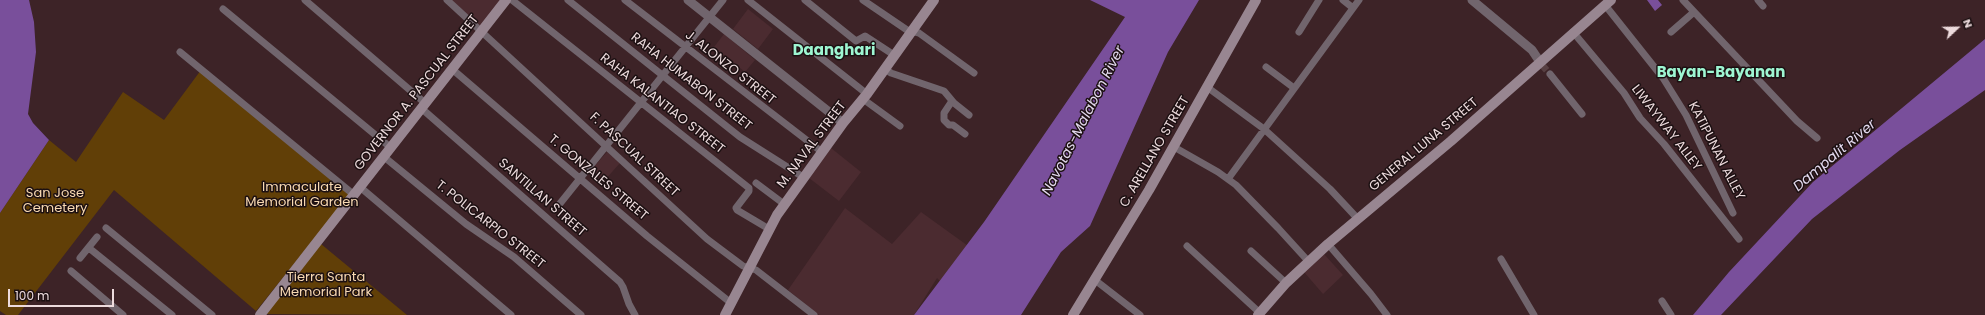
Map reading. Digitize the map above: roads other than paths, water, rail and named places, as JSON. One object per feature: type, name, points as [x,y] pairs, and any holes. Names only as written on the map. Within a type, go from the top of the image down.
[{"type":"main road","name":"GOVERNOR A. PASCUAL STREET","points":[[260,315],[506,0]]},
{"type":"main road","name":"M. NAVAL STREET","points":[[725,315],[769,229],[784,204],[843,123],[865,97],[934,0]]},
{"type":"main road","name":"C. ARELLANO STREET","points":[[1073,315],[1174,147],[1256,0]]},
{"type":"main road","name":"GENERAL LUNA STREET","points":[[1259,314],[1286,283],[1328,244],[1451,141],[1608,3]]},
{"type":"street","name":"SANTILLAN STREET","points":[[305,0],[620,282],[635,315]]},
{"type":"street","name":"F. PASCUAL STREET","points":[[447,0],[707,239],[743,266],[756,270],[814,315]]},
{"type":"street","name":"RAHA KALANTIAO STREET","points":[[512,0],[749,188],[736,208],[769,229]]},
{"type":"street","name":"RAHA HUMABON STREET","points":[[568,0],[740,136],[803,178]]},
{"type":"street","name":"J. ALONZO STREET","points":[[625,0],[684,48],[822,152]]},
{"type":"street","points":[[688,0],[843,123]]},
{"type":"street","points":[[558,206],[723,0]]},
{"type":"street","points":[[748,0],[900,126]]},
{"type":"street","points":[[805,0],[856,42],[865,36],[894,55]]},
{"type":"street","points":[[863,0],[907,30],[919,33],[974,73]]},
{"type":"street","points":[[1299,32],[1319,0]]},
{"type":"street","points":[[1343,0],[1353,8]]},
{"type":"street","points":[[1228,179],[1359,0]]},
{"type":"street","points":[[1472,0],[1532,50],[1541,63]]},
{"type":"street","points":[[1683,0],[1797,122],[1816,138]]},
{"type":"street","points":[[1758,0],[1763,6]]},
{"type":"street","name":"KATIPUNAN ALLEY","points":[[1608,3],[1663,78],[1686,115],[1733,213]]},
{"type":"street","points":[[223,9],[390,148]]},
{"type":"street","points":[[1671,32],[1694,12]]},
{"type":"street","name":"LIWAYWAY ALLEY","points":[[1574,32],[1624,93],[1640,118],[1664,144],[1739,240]]},
{"type":"street","points":[[180,52],[357,191],[511,315]]},
{"type":"street","points":[[1266,67],[1294,88]]},
{"type":"street","name":"T. GONZALES STREET","points":[[452,69],[580,178],[731,303]]},
{"type":"street","points":[[885,69],[891,73],[944,91],[952,101],[969,116]]},
{"type":"street","points":[[1550,74],[1582,114]]},
{"type":"street","points":[[1207,87],[1264,129],[1330,189],[1358,219]]},
{"type":"street","points":[[952,101],[944,113],[944,120],[949,125],[953,125],[965,134]]},
{"type":"street","points":[[1174,147],[1228,179],[1263,212],[1309,262]]},
{"type":"street","name":"T. POLICARPIO STREET","points":[[383,156],[466,224],[514,257],[581,315]]},
{"type":"street","points":[[756,183],[784,204]]},
{"type":"street","points":[[106,228],[212,315]]},
{"type":"street","points":[[80,258],[97,237]]},
{"type":"street","points":[[1328,244],[1371,294],[1386,315]]},
{"type":"street","points":[[1187,246],[1259,314]]},
{"type":"street","points":[[89,248],[172,315]]},
{"type":"street","points":[[1251,251],[1286,283]]},
{"type":"street","points":[[1501,259],[1534,315]]},
{"type":"street","points":[[71,270],[123,315]]},
{"type":"street","points":[[1095,280],[1140,315]]},
{"type":"street","points":[[1662,301],[1671,315]]},
{"type":"water","points":[[0,0],[29,0],[34,22],[36,52],[28,114],[33,123],[49,140],[0,213]]},
{"type":"water","name":"Navotas-Malabon River","points":[[1090,0],[1199,0],[1168,52],[1090,226],[1061,252],[1021,315],[914,315],[984,222],[1125,17]]},
{"type":"water","points":[[1647,0],[1658,0],[1662,5],[1655,11]]},
{"type":"water","points":[[1985,39],[1985,90],[1900,150],[1812,219],[1721,315],[1693,315],[1729,272],[1813,182]]},
{"type":"tunnel","points":[[1542,65],[1550,74]]},
{"type":"district","name":"Daanghari","points":[[834,51]]},
{"type":"district","name":"Bayan-Bayanan","points":[[1721,73]]},
{"type":"water label","name":"Dampalit River","points":[[1835,156]]},
{"type":"park label","name":"Immaculate Memorial Garden","points":[[302,196]]},
{"type":"park label","name":"San Jose Cemetery","points":[[55,202]]},
{"type":"park label","name":"Tierra Santa Memorial Park","points":[[326,286]]}]
